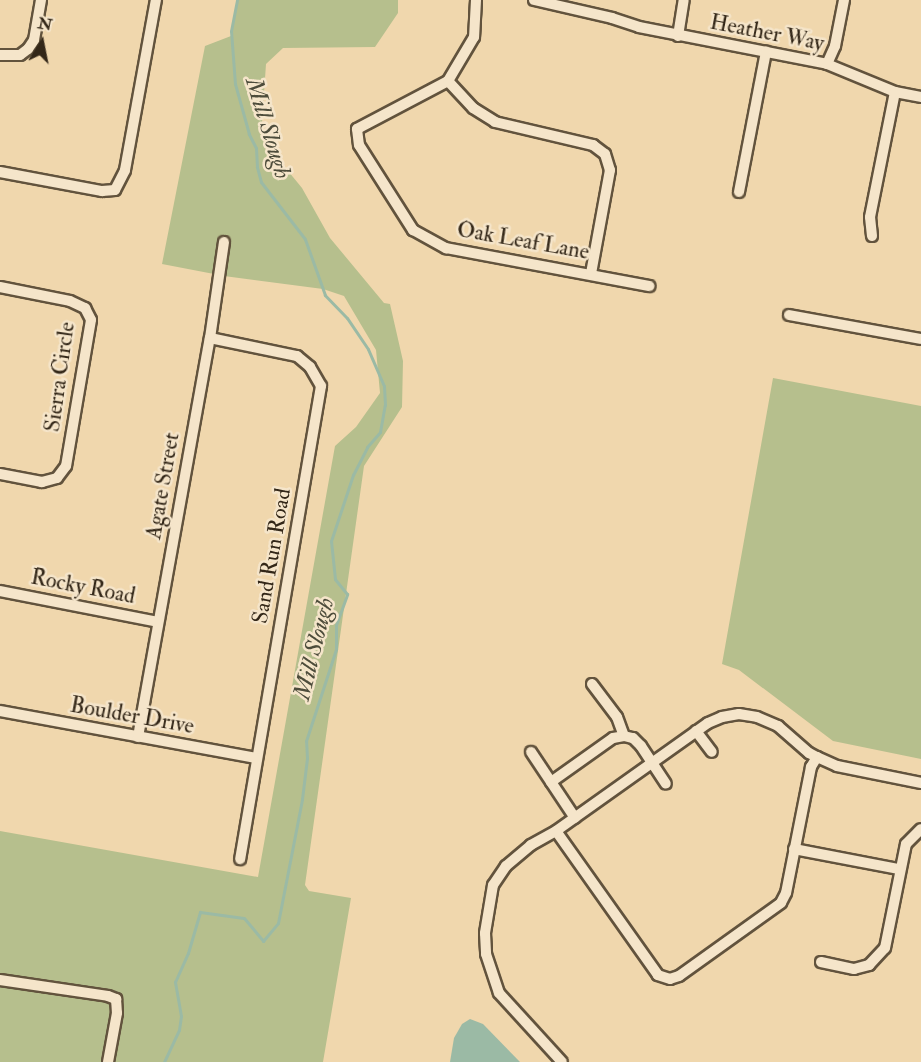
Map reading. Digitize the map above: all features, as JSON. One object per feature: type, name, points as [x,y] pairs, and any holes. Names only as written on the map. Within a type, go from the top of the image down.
[{"type":"street","points":[[0,55],[20,55],[28,49],[34,40],[41,0]]},
{"type":"street","points":[[0,172],[102,191],[115,190],[125,170],[156,0]]},
{"type":"street","points":[[476,0],[474,37],[448,81],[473,108],[495,122],[593,145],[605,154],[610,171],[591,274]]},
{"type":"street","name":"Heather Way","points":[[534,0],[678,36],[828,64],[895,92],[921,97]]},
{"type":"street","points":[[678,36],[684,0]]},
{"type":"street","points":[[828,64],[835,46],[844,0]]},
{"type":"street","points":[[739,192],[765,52]]},
{"type":"street","name":"Oak Leaf Lane","points":[[448,81],[357,129],[359,146],[413,230],[446,248],[649,286]]},
{"type":"street","points":[[872,236],[870,217],[895,92]]},
{"type":"street","name":"Agate Street","points":[[138,737],[210,338],[224,242]]},
{"type":"street","name":"Sierra Circle","points":[[0,287],[70,301],[86,308],[91,320],[66,466],[57,478],[42,482],[0,474]]},
{"type":"street","points":[[789,315],[921,339]]},
{"type":"street","name":"Sand Run Road","points":[[210,338],[297,356],[310,367],[321,386],[240,859]]},
{"type":"street","name":"Rocky Road","points":[[0,591],[158,621]]},
{"type":"street","points":[[592,684],[617,717],[624,736]]},
{"type":"street","name":"Boulder Drive","points":[[0,711],[257,758]]},
{"type":"street","points":[[562,1062],[499,993],[490,974],[485,944],[487,911],[493,885],[506,866],[531,845],[575,818],[696,731],[722,717],[739,714],[757,717],[778,726],[817,757],[847,769],[921,783]]},
{"type":"street","points":[[696,731],[712,752]]},
{"type":"street","points":[[551,782],[613,738],[624,736],[633,738],[666,784]]},
{"type":"street","points":[[531,752],[575,818]]},
{"type":"street","points":[[556,831],[658,975],[670,979],[679,976],[781,903],[786,893],[811,767],[817,757]]},
{"type":"street","points":[[821,962],[854,969],[869,965],[885,948],[899,869],[906,844],[921,829]]},
{"type":"street","points":[[794,849],[899,869]]},
{"type":"street","points":[[0,980],[116,999],[108,1062]]},
{"type":"shaded area","points":[[237,0],[398,0],[398,13],[375,47],[283,48],[266,64],[261,138],[302,188],[330,238],[384,303],[390,304],[403,361],[402,407],[364,466],[305,885],[309,891],[351,898],[323,1062],[0,1062],[0,831],[258,877],[335,446],[356,427],[380,393],[376,350],[344,296],[323,289],[224,276],[230,237],[220,236],[214,274],[162,264],[205,46],[231,36]]},
{"type":"shaded area","points":[[773,378],[921,406],[921,759],[833,741],[739,670],[722,664]]},
{"type":"shaded area","points":[[470,1019],[483,1024],[520,1062],[450,1062],[454,1038],[462,1024]]},
{"type":"waterway","name":"Mill Slough","points":[[164,1062],[179,1030],[181,1016],[175,982],[188,953],[200,912],[244,918],[263,941],[278,923],[302,799],[307,758],[306,741],[336,649],[336,625],[347,594],[335,579],[331,541],[353,475],[367,447],[380,432],[385,405],[384,386],[368,349],[347,318],[325,295],[305,239],[261,182],[256,148],[249,134],[235,84],[231,31],[237,0]]}]
